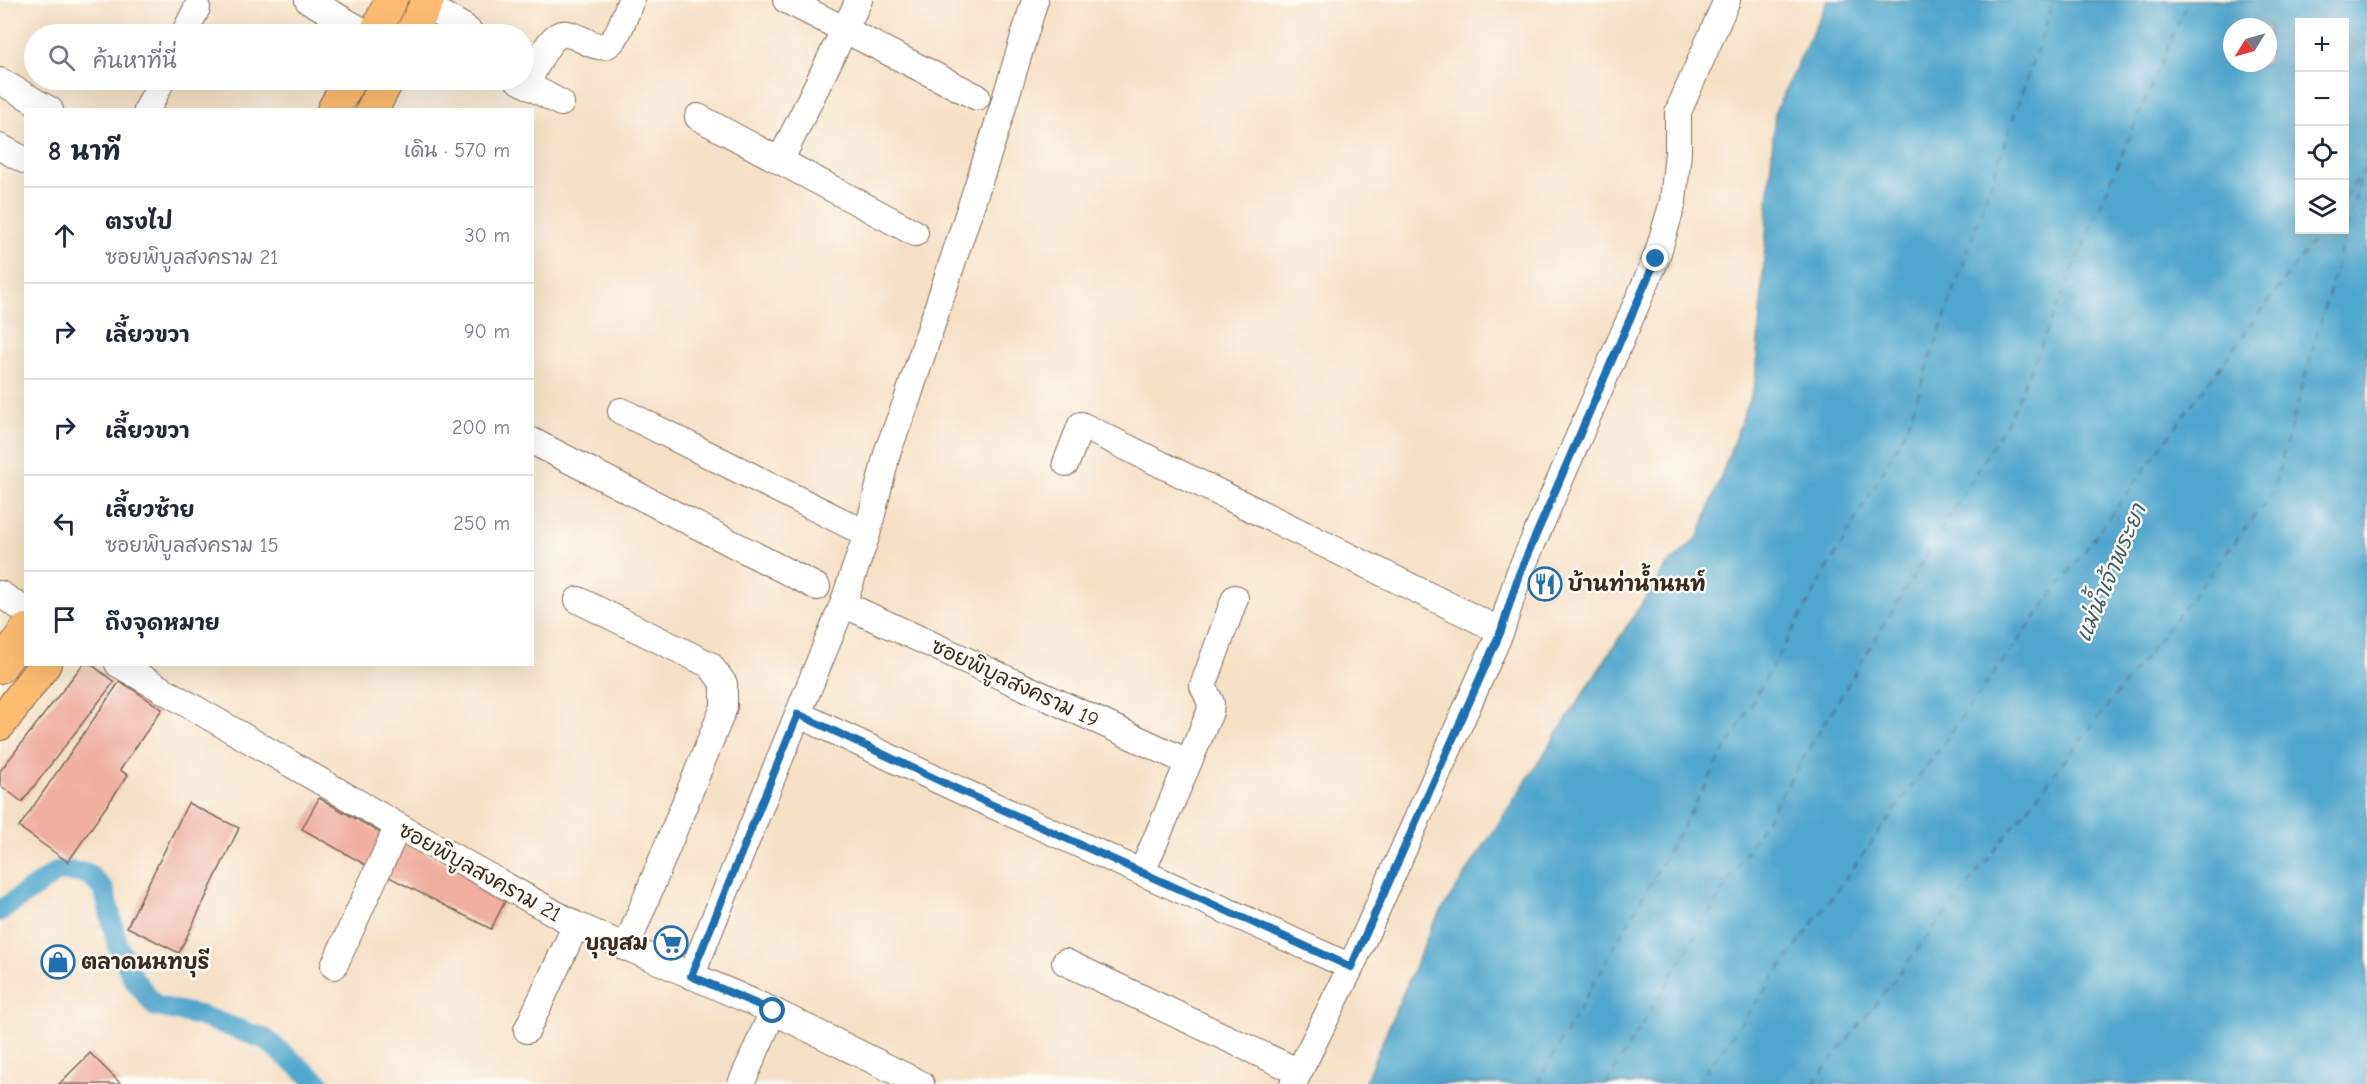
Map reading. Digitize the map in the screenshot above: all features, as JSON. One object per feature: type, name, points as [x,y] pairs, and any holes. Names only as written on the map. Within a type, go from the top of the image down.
[{"type":"main road","points":[[379,24],[390,0]]},
{"type":"main road","points":[[416,24],[426,3]]},
{"type":"main road","points":[[334,108],[344,90]]},
{"type":"main road","points":[[373,108],[383,90]]},
{"type":"main road","points":[[0,667],[24,633]]},
{"type":"main road","points":[[0,724],[44,666]]},
{"type":"street","points":[[308,0],[350,24]]},
{"type":"street","points":[[534,66],[550,43],[558,36],[567,34],[590,45],[604,46],[613,40],[631,0]]},
{"type":"street","points":[[786,0],[978,97]]},
{"type":"street","points":[[780,161],[859,0]]},
{"type":"street","points":[[691,976],[843,604],[867,534],[888,450],[906,404],[1035,0]]},
{"type":"street","points":[[1065,962],[1296,1078],[1351,967],[1501,631],[1519,574],[1656,259],[1673,202],[1678,152],[1678,112],[1727,0]]},
{"type":"street","points":[[426,3],[459,24]]},
{"type":"street","points":[[189,24],[197,8]]},
{"type":"street","points":[[0,81],[47,108]]},
{"type":"street","points":[[534,88],[561,103]]},
{"type":"street","points":[[148,108],[157,90]]},
{"type":"street","points":[[698,117],[915,233]]},
{"type":"street","points":[[0,147],[24,160]]},
{"type":"street","points":[[621,411],[867,534]]},
{"type":"street","points":[[1066,463],[1081,425],[1501,631]]},
{"type":"street","points":[[534,442],[817,587]]},
{"type":"street","points":[[0,594],[24,610]]},
{"type":"street","points":[[1142,872],[1210,712],[1211,704],[1203,686],[1235,598]]},
{"type":"street","points":[[578,600],[710,665],[724,684],[724,707],[626,948]]},
{"type":"street","name":"ซอยพิบูลสงคราม 19","points":[[843,604],[1188,762]]},
{"type":"street","name":"ซอยพิบูลสงคราม 21","points":[[121,666],[398,826],[576,925],[773,1011],[921,1084]]},
{"type":"street","points":[[798,714],[1351,967]]},
{"type":"street","points":[[334,966],[398,826]]},
{"type":"street","points":[[527,1030],[576,925]]},
{"type":"street","points":[[741,1084],[773,1011]]},
{"type":"water","name":"แม่น้ำเจ้าพระยา","points":[[1828,0],[2367,0],[2367,1084],[1364,1084],[1433,924],[1665,568],[1699,536],[1755,384],[1775,112]]},
{"type":"building","points":[[81,666],[94,666],[114,682],[22,802],[0,785],[0,771]]},
{"type":"building","points":[[120,681],[162,709],[120,770],[128,775],[68,862],[19,827]]},
{"type":"building","points":[[319,798],[388,837],[371,868],[302,829]]},
{"type":"building","points":[[188,803],[239,828],[179,953],[127,927]]},
{"type":"building","points":[[402,841],[508,895],[491,929],[385,875]]},
{"type":"building","points":[[90,1053],[121,1084],[59,1084]]},
{"type":"waterway","points":[[0,911],[58,871],[87,873],[104,890],[118,946],[133,978],[155,1006],[201,1016],[265,1039],[320,1084]]},
{"type":"ferry route","points":[[1537,1084],[1906,430],[2054,0]]},
{"type":"ferry route","points":[[1606,1084],[2011,415],[2188,0]]},
{"type":"ferry route","points":[[1813,1084],[2272,494],[2367,157]]},
{"type":"ferry route","points":[[2349,191],[2362,174]]},
{"type":"ferry route","points":[[1697,1084],[1968,709],[2318,234]]},
{"type":"place","name":"บ้านท่าน้ำนนท์","points":[[1545,584]]},
{"type":"place","name":"บุญสม","points":[[671,943]]},
{"type":"place","name":"ตลาดนนทบุรี","points":[[58,962]]},
{"type":"route","points":[[773,1011],[691,976],[798,714],[957,789],[1351,967],[1501,631],[1519,574],[1656,259]]}]
